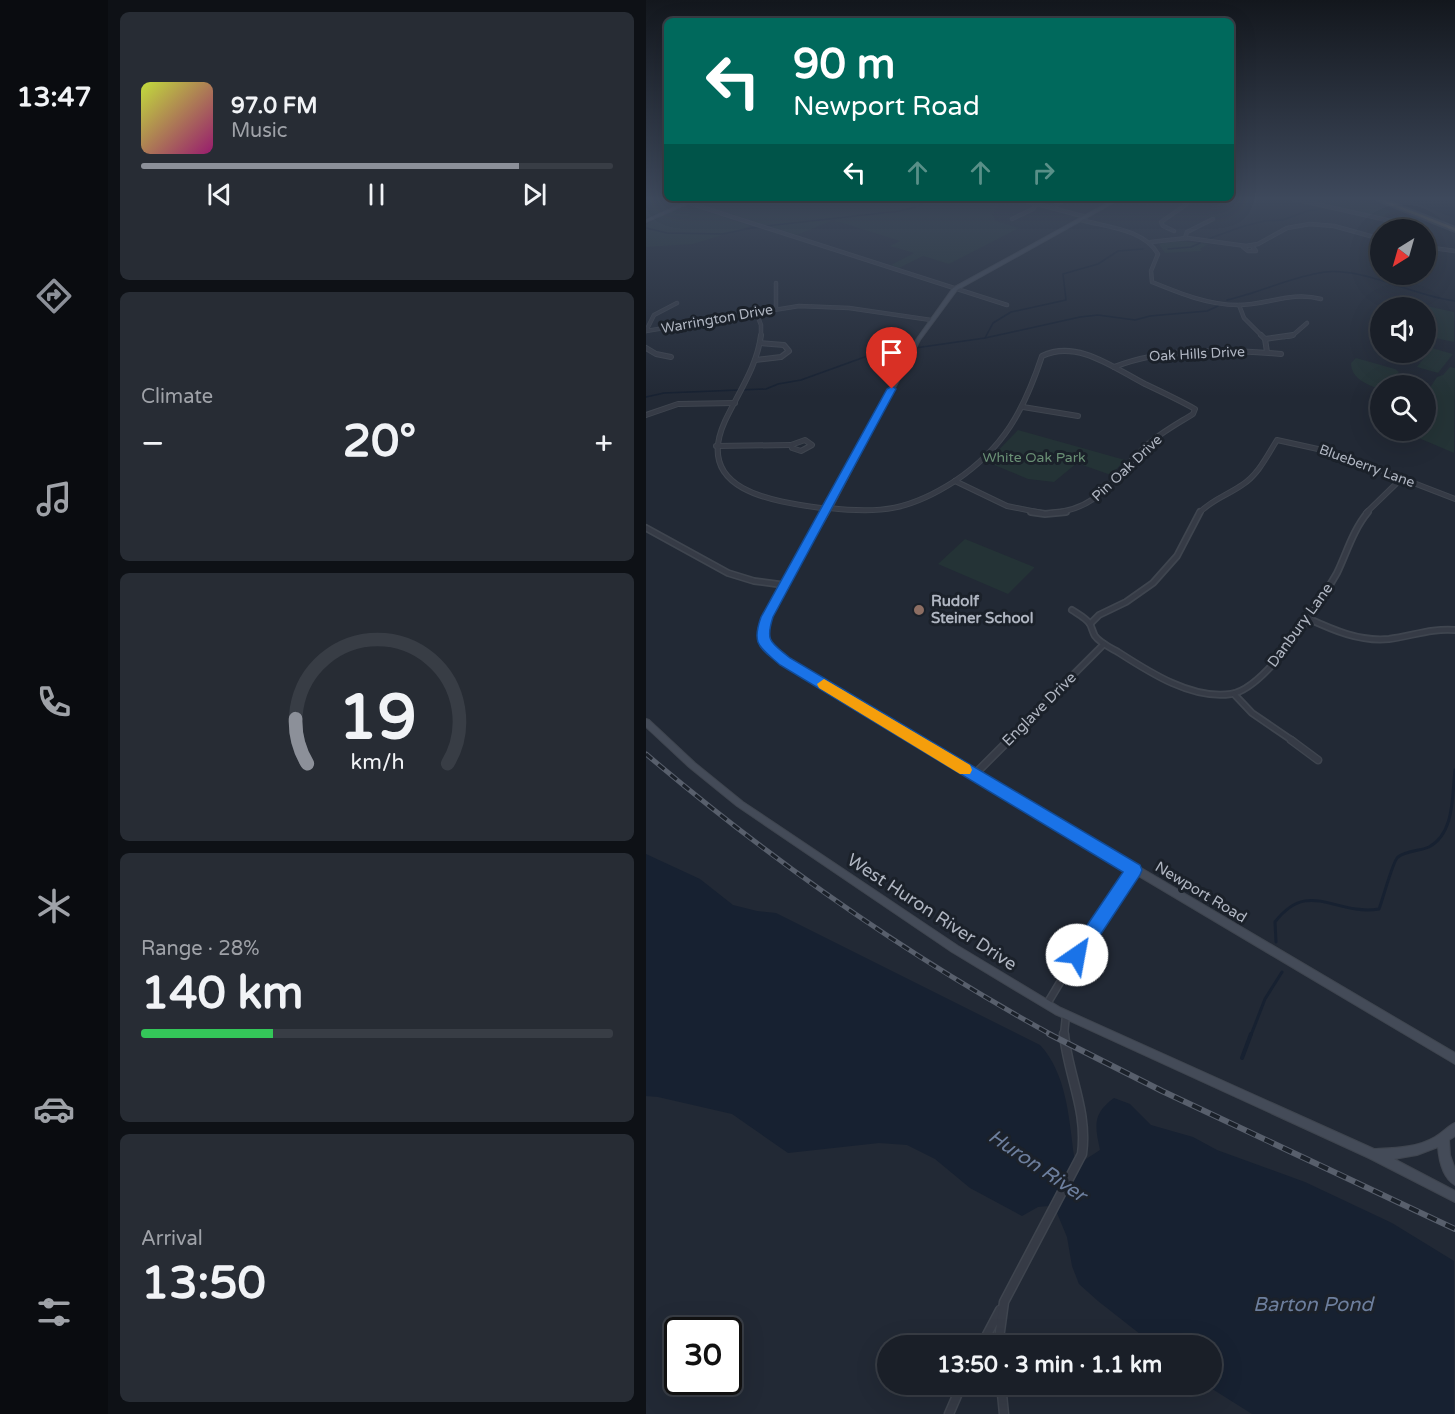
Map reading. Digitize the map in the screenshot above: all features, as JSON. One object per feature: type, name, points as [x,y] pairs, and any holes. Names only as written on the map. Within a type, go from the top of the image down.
[{"type":"street","points":[[881,265],[1007,305]]},
{"type":"street","name":"Newport Road","points":[[999,265],[955,289],[931,320],[913,349],[763,627],[761,634],[766,647],[785,662],[1454,1059]]},
{"type":"street","points":[[1153,265],[1151,271],[1152,282],[1212,302],[1239,305],[1283,296],[1308,296],[1321,299]]},
{"type":"street","points":[[776,283],[776,308]]},
{"type":"street","points":[[646,331],[654,315],[677,303]]},
{"type":"street","points":[[1239,305],[1244,318],[1265,339],[1267,352]]},
{"type":"street","name":"Warrington Drive","points":[[646,331],[686,327],[776,308],[835,306],[931,320]]},
{"type":"street","points":[[756,312],[761,323],[756,360],[716,446],[721,468],[729,479],[756,495],[779,502],[866,512],[911,504],[954,480],[1011,428],[1023,407],[1042,356],[1054,351],[1071,352],[1087,355],[1114,367]]},
{"type":"street","name":"Oak Hills Drive","points":[[1265,339],[1292,336],[1307,323]]},
{"type":"street","points":[[756,360],[781,357],[789,351],[784,345],[760,343]]},
{"type":"street","points":[[646,348],[656,354],[671,357]]},
{"type":"street","name":"Oak Hills Drive","points":[[1114,367],[1136,358],[1154,356],[1235,351],[1281,354]]},
{"type":"street","name":"Pin Oak Drive","points":[[954,480],[1003,507],[1018,511],[1048,514],[1064,512],[1093,501],[1148,445],[1195,412],[1192,408],[1114,367]]},
{"type":"street","points":[[646,415],[661,408],[689,402],[735,403]]},
{"type":"street","points":[[1023,407],[1078,416]]},
{"type":"street","points":[[716,446],[792,445],[802,440],[812,445],[801,451],[792,448],[792,445]]},
{"type":"street","name":"Blueberry Lane","points":[[1090,624],[1099,615],[1126,602],[1153,583],[1177,556],[1196,516],[1211,501],[1239,488],[1256,473],[1278,440],[1336,453],[1454,499]]},
{"type":"street","name":"Danbury Lane","points":[[1234,694],[1261,677],[1292,641],[1337,571],[1366,514],[1402,478]]},
{"type":"street","points":[[646,528],[728,573],[754,581],[784,585]]},
{"type":"street","points":[[1072,610],[1090,624],[1091,633],[1104,644],[1171,681],[1216,695],[1234,694],[1245,709],[1259,721],[1289,738],[1318,760]]},
{"type":"street","points":[[1307,618],[1351,636],[1370,640],[1388,639],[1425,630],[1443,628],[1454,630]]},
{"type":"street","name":"Englave Drive","points":[[974,775],[1104,644]]},
{"type":"street","name":"West Huron River Drive","points":[[646,722],[686,760],[740,804],[955,949],[1047,1004],[1066,1015],[1373,1154],[1454,1197]]},
{"type":"street","points":[[1047,1004],[1083,944],[1134,870]]},
{"type":"street","points":[[987,1335],[1082,1154],[1086,1125],[1067,1056],[1064,1029],[1066,1015]]},
{"type":"street","points":[[1373,1154],[1403,1154],[1444,1139],[1454,1128]]},
{"type":"street","points":[[1444,1139],[1443,1150],[1446,1166],[1454,1180]]},
{"type":"street","points":[[1000,1335],[1004,1302]]},
{"type":"street","points":[[949,1414],[957,1395]]},
{"type":"street","points":[[1002,1395],[1004,1414]]},
{"type":"green space","points":[[1436,308],[1454,312],[1454,342],[1436,338]]},
{"type":"green space","points":[[1436,349],[1453,354],[1438,373],[1417,367],[1420,363],[1436,363]]},
{"type":"green space","points":[[1356,358],[1399,372],[1396,375],[1370,375],[1370,385],[1356,376],[1351,363]]},
{"type":"green space","points":[[1450,367],[1455,368],[1454,453],[1426,441],[1436,441],[1436,379]]},
{"type":"green space","name":"White Oak Park","points":[[1018,430],[1125,460],[1111,475],[1077,463],[1054,482],[1028,479],[987,462]]},
{"type":"green space","points":[[965,539],[1034,568],[1008,594],[938,564]]},
{"type":"water","name":"Barton Pond","points":[[646,854],[700,879],[733,905],[776,913],[1040,1045],[1056,1069],[1061,1083],[1068,1112],[1074,1156],[1083,1161],[1100,1150],[1097,1121],[1102,1110],[1114,1098],[1130,1104],[1151,1125],[1193,1137],[1217,1150],[1305,1182],[1392,1223],[1454,1261],[1454,1414],[1252,1414],[1222,1395],[1222,1335],[1141,1335],[1079,1284],[1072,1266],[1067,1237],[1057,1213],[1048,1206],[1038,1207],[1022,1216],[970,1188],[935,1159],[907,1145],[879,1143],[788,1153],[732,1114],[646,1096]]},
{"type":"waterway","points":[[985,338],[993,323],[1011,312],[1066,300],[1063,274],[1095,265]]},
{"type":"waterway","points":[[1227,300],[1313,274],[1341,272],[1373,278],[1423,294],[1455,301]]},
{"type":"waterway","points":[[985,338],[1080,317],[1098,315],[1135,320],[1150,316],[1207,311],[1218,306]]},
{"type":"waterway","points":[[646,397],[664,393],[766,389],[778,384],[801,380],[873,354],[985,338]]},
{"type":"waterway","points":[[1276,942],[1275,922],[1287,909],[1299,902],[1311,900],[1363,910],[1379,909],[1398,857],[1429,847],[1444,833],[1451,813],[1455,770]]},
{"type":"waterway","points":[[1251,1035],[1265,999],[1282,972]]},
{"type":"waterway","points":[[1242,1058],[1251,1034]]},
{"type":"railway","points":[[646,754],[742,832],[842,905],[945,972],[1052,1035]]},
{"type":"railway","points":[[1049,1034],[1162,1091],[1455,1229]]},
{"type":"slow traffic","points":[[824,684],[965,770]]},
{"type":"place","name":"Rudolf Steiner School","points":[[919,610]]},
{"type":"route","points":[[892,389],[829,508],[767,617],[761,634],[763,642],[785,662],[1134,870],[1077,955]]},
{"type":"water label","name":"Huron River","points":[[1037,1166]]}]
